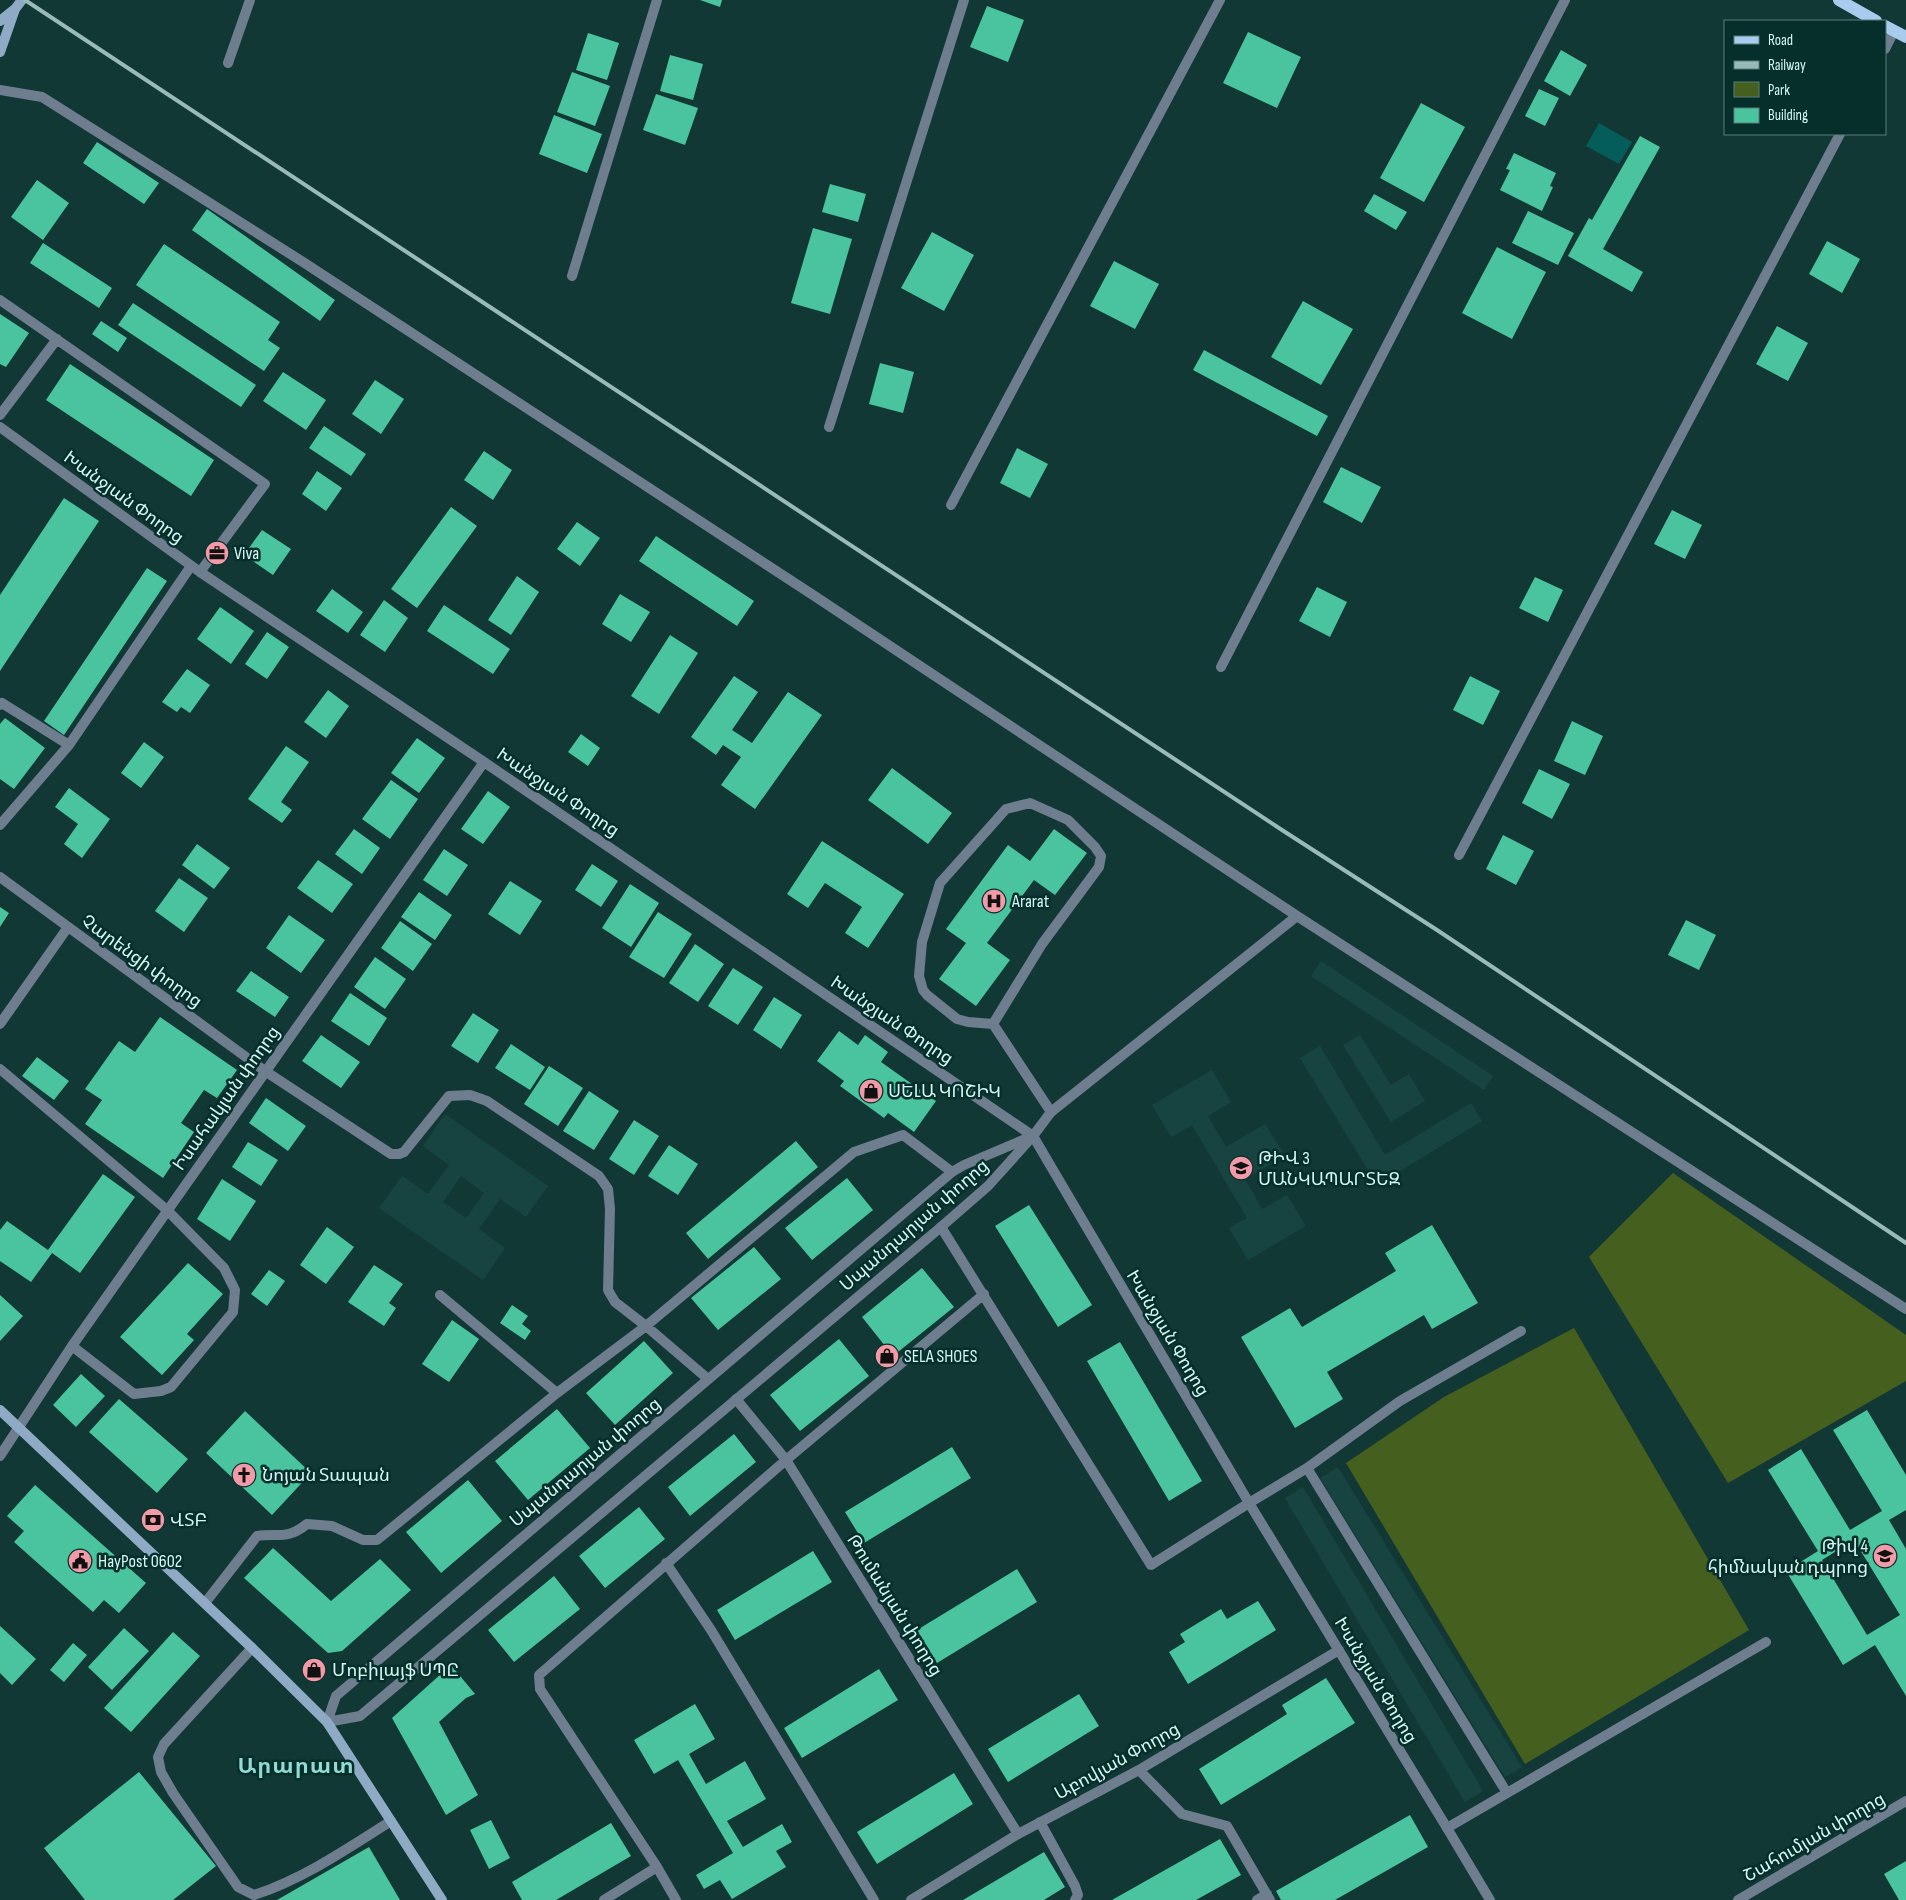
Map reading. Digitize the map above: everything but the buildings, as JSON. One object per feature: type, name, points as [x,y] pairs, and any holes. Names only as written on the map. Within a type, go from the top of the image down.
[{"type":"main road","points":[[0,21],[15,9],[22,0]]},
{"type":"main road","points":[[1839,0],[1874,20]]},
{"type":"main road","points":[[0,52],[15,9]]},
{"type":"main road","points":[[1889,29],[1906,38]]},
{"type":"main road","points":[[0,1410],[205,1603],[327,1722],[442,1900]]},
{"type":"street","points":[[228,63],[250,0]]},
{"type":"street","points":[[572,276],[657,0]]},
{"type":"street","points":[[829,427],[964,0]]},
{"type":"street","points":[[951,505],[1220,0]]},
{"type":"street","points":[[1222,667],[1565,0]]},
{"type":"street","points":[[1886,44],[1889,29]]},
{"type":"street","points":[[0,90],[42,97],[286,252],[813,595],[1297,916],[1906,1309]]},
{"type":"street","points":[[1459,855],[1839,135]]},
{"type":"street","points":[[0,300],[264,484],[196,569],[69,745],[0,825]]},
{"type":"street","points":[[0,415],[57,339]]},
{"type":"street","name":"Խանջյան Փողոց","points":[[0,427],[196,569],[484,762],[1033,1136],[1249,1502],[1490,1900]]},
{"type":"street","points":[[0,705],[2,703],[69,745]]},
{"type":"street","name":"Իսահակյան փողոց","points":[[0,1456],[72,1346],[264,1071],[484,762]]},
{"type":"street","points":[[1030,803],[1068,820],[1095,847],[1100,856],[1099,868],[1042,944],[993,1024],[968,1022],[957,1018],[927,995],[923,990],[919,976],[922,942],[940,883],[1006,809],[1030,803]]},
{"type":"street","name":"Չարենցի փողոց","points":[[0,877],[264,1071],[391,1154],[404,1152],[449,1096],[470,1095],[487,1101],[599,1176],[608,1189],[610,1209],[608,1290],[615,1302],[646,1326]]},
{"type":"street","points":[[1033,1136],[1051,1112],[1297,916]]},
{"type":"street","points":[[0,1024],[68,926]]},
{"type":"street","points":[[993,1024],[1051,1112]]},
{"type":"street","points":[[0,1069],[167,1210],[224,1268],[235,1290],[233,1312],[171,1387],[134,1394],[72,1346]]},
{"type":"street","points":[[205,1603],[257,1536],[270,1534],[281,1536],[298,1531],[307,1524],[332,1526],[363,1540],[377,1540],[557,1393],[646,1326],[854,1152],[903,1135],[952,1172]]},
{"type":"street","name":"Սպանդարյան փողոց","points":[[1033,1136],[988,1186],[941,1227],[360,1716],[327,1722],[336,1696],[952,1172],[964,1165],[1033,1136]]},
{"type":"street","points":[[941,1227],[1151,1565],[1249,1502],[1307,1468],[1400,1401],[1521,1331]]},
{"type":"street","points":[[676,1900],[657,1867],[540,1689],[539,1675],[786,1460],[984,1294]]},
{"type":"street","points":[[440,1295],[557,1393]]},
{"type":"street","points":[[646,1326],[708,1379]]},
{"type":"street","name":"Թումանյան փողոց","points":[[736,1399],[786,1460],[1018,1834]]},
{"type":"street","points":[[1307,1468],[1507,1793]]},
{"type":"street","points":[[666,1563],[711,1630],[874,1900]]},
{"type":"street","points":[[1447,1828],[1766,1642]]},
{"type":"street","points":[[252,1648],[164,1744],[158,1757],[161,1772],[173,1793],[238,1887],[254,1895],[270,1890],[321,1864],[391,1821]]},
{"type":"street","name":"Աբովյան Փողոց","points":[[912,1900],[1018,1834],[1139,1770],[1339,1650]]},
{"type":"street","points":[[1139,1770],[1182,1814],[1227,1826],[1268,1897],[1257,1900]]},
{"type":"street","name":"Շահումյան փողոց","points":[[1738,1900],[1906,1801]]},
{"type":"street","points":[[1040,1822],[1075,1886],[1078,1895],[1075,1900]]},
{"type":"street","points":[[604,1900],[657,1867]]},
{"type":"shaded area","points":[[1599,123],[1632,142],[1619,164],[1586,146]]},
{"type":"shaded area","points":[[1321,961],[1493,1076],[1484,1090],[1311,976]]},
{"type":"shaded area","points":[[1360,1035],[1391,1085],[1409,1074],[1425,1101],[1391,1122],[1343,1045]]},
{"type":"shaded area","points":[[1320,1046],[1385,1155],[1471,1103],[1482,1121],[1377,1185],[1300,1058]]},
{"type":"shaded area","name":"ԹԻՎ 3 ՄԱՆԿԱՊԱՐՏԵԶ","points":[[1212,1070],[1231,1102],[1208,1116],[1226,1147],[1265,1124],[1285,1156],[1245,1179],[1262,1209],[1287,1195],[1306,1226],[1248,1260],[1229,1228],[1247,1218],[1192,1125],[1171,1137],[1152,1105]]},
{"type":"shaded area","points":[[445,1114],[548,1186],[526,1217],[500,1199],[479,1229],[505,1248],[483,1280],[379,1208],[402,1176],[428,1194],[449,1165],[423,1146]],"holes":[[[461,1176],[484,1193],[466,1218],[443,1202]]]},
{"type":"shaded area","points":[[1338,1467],[1522,1767],[1505,1777],[1320,1478]]},
{"type":"shaded area","points":[[1303,1487],[1483,1791],[1465,1802],[1285,1498]]},
{"type":"green space","points":[[1673,1173],[1906,1335],[1906,1381],[1728,1483],[1589,1257]]},
{"type":"green space","points":[[1574,1328],[1749,1630],[1525,1764],[1346,1463],[1444,1397]]},
{"type":"railway","points":[[25,0],[1282,830],[1437,930],[1906,1243]]},
{"type":"place","name":"Viva","points":[[217,553]]},
{"type":"place","name":"Ararat","points":[[994,901]]},
{"type":"place","name":"ՍԵԼԱ ԿՈՇԻԿ","points":[[871,1091]]},
{"type":"place","name":"ԹԻՎ 3 ՄԱՆԿԱՊԱՐՏԵԶ","points":[[1241,1168]]},
{"type":"place","name":"SELA SHOES","points":[[887,1356]]},
{"type":"place","name":"Նոյան Տապան","points":[[244,1475]]},
{"type":"place","name":"ՎՏԲ","points":[[153,1520]]},
{"type":"place","name":"Թիվ 4 հիմնական դպրոց","points":[[1885,1556]]},
{"type":"place","name":"HayPost 0602","points":[[80,1561]]},
{"type":"place","name":"Մոբիլայֆ ՍՊԸ","points":[[314,1670]]},
{"type":"district","name":"Արարատ","points":[[296,1765]]}]
